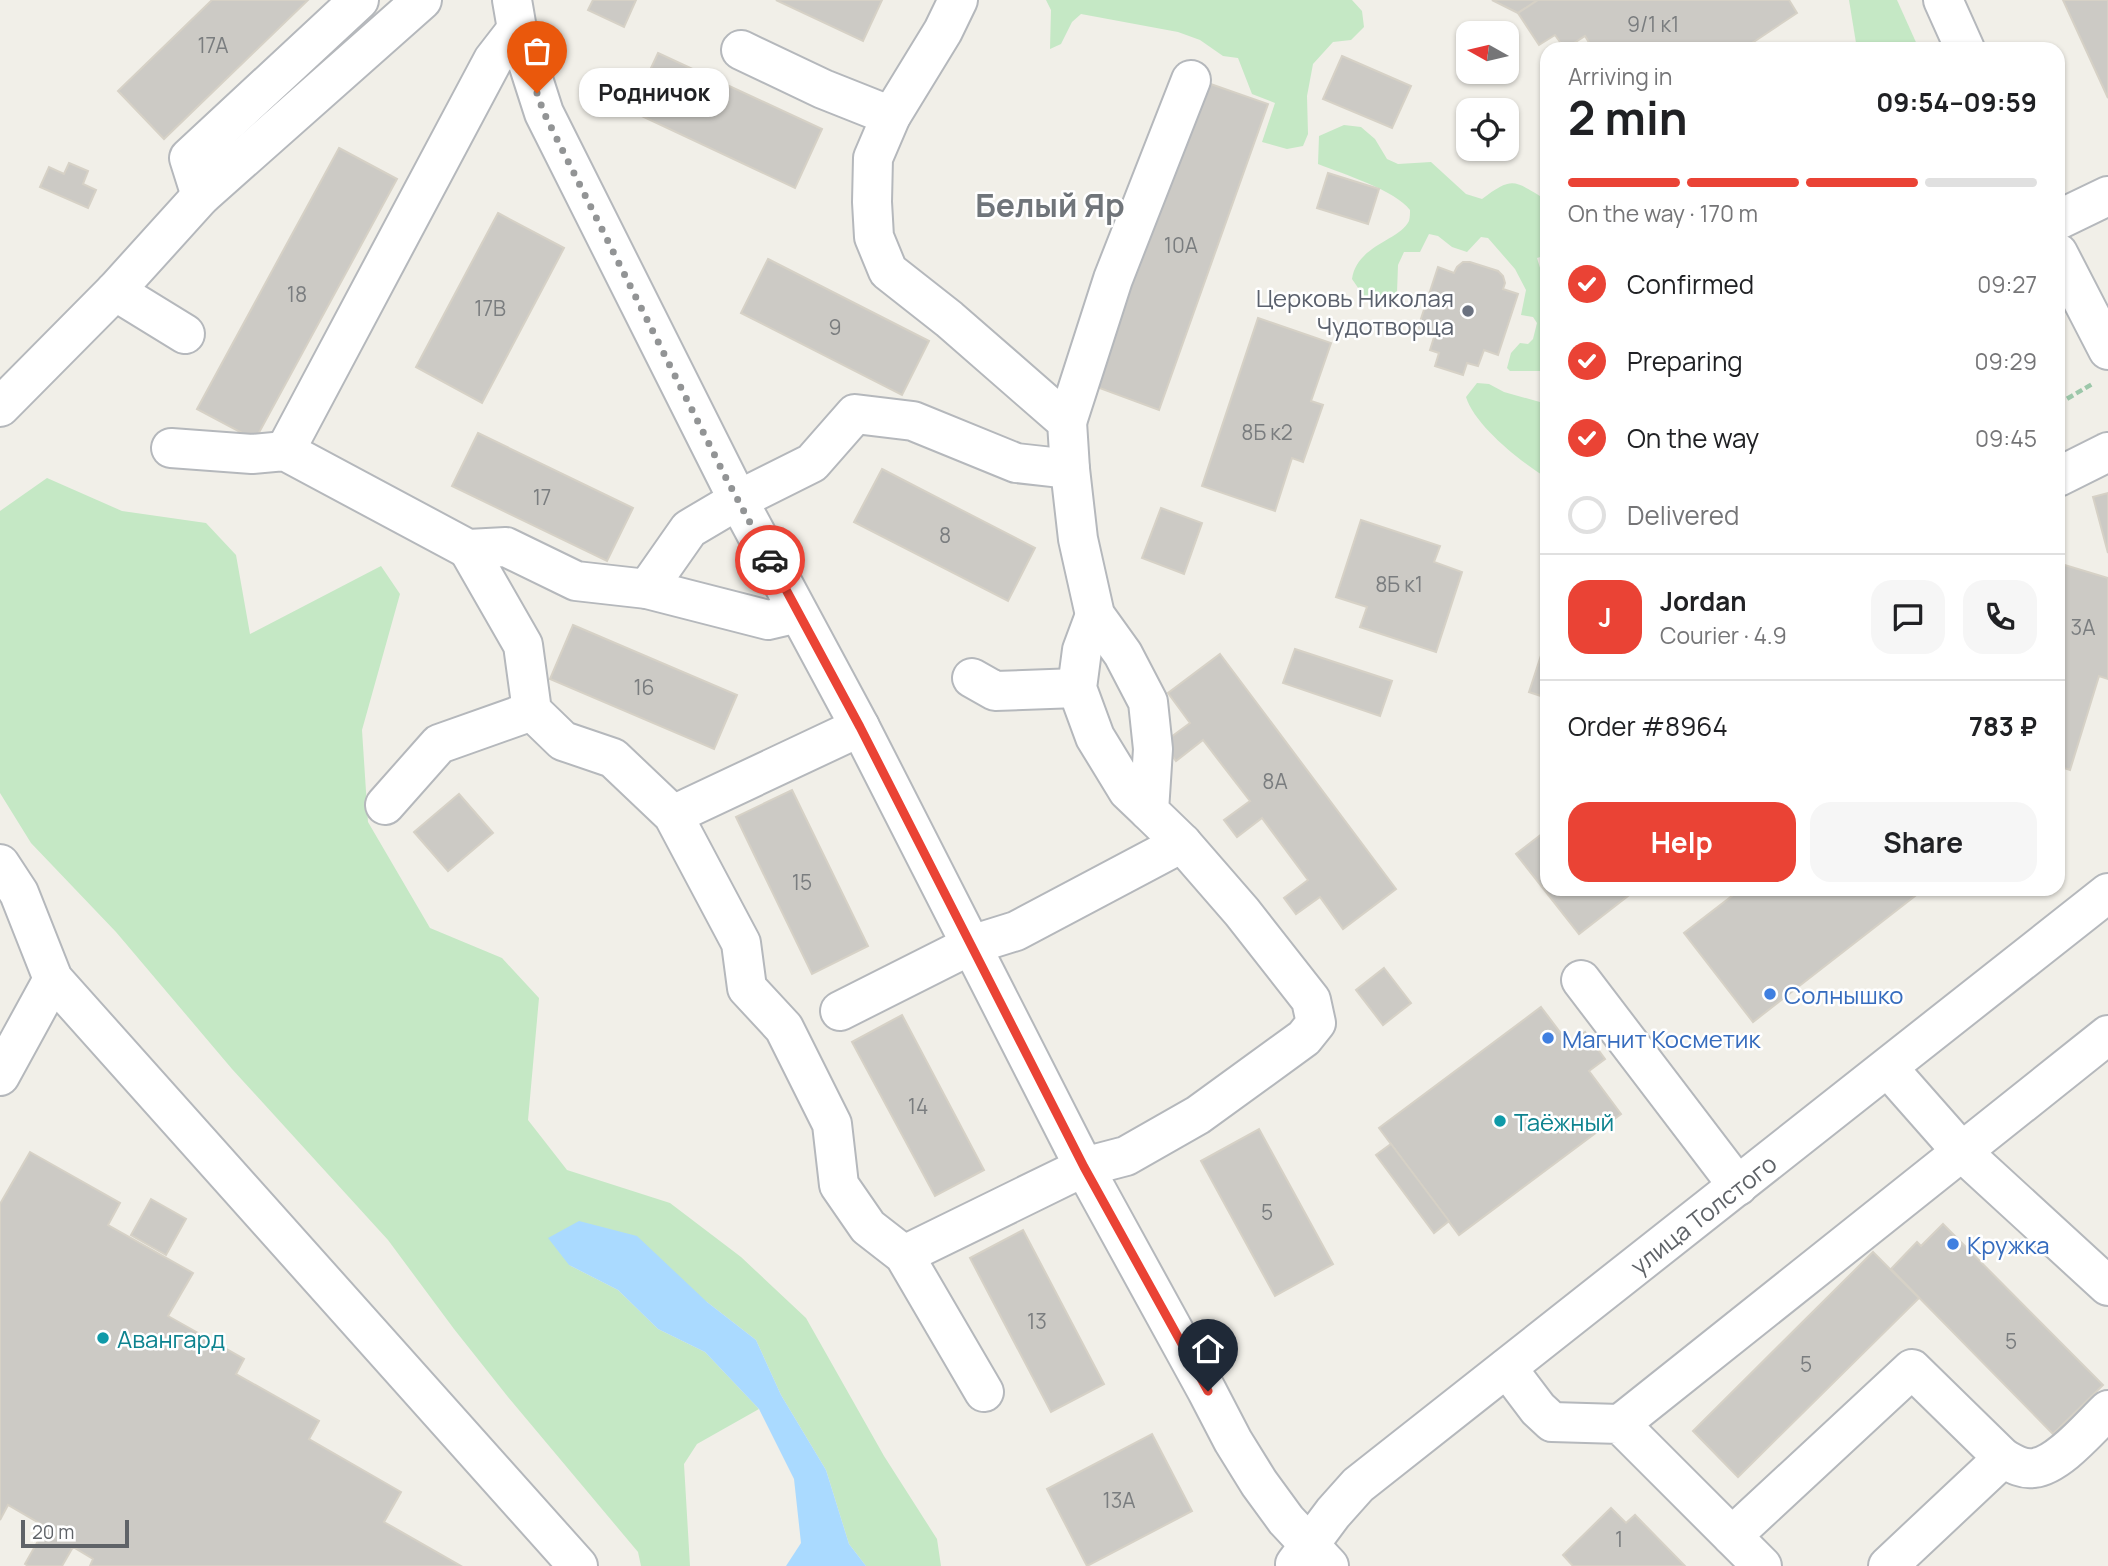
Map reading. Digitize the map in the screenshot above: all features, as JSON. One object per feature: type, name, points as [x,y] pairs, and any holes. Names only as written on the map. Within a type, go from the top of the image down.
[{"type":"street","points":[[201,196],[189,158],[359,0]]},
{"type":"street","points":[[0,407],[116,291],[201,196],[422,0]]},
{"type":"street","points":[[958,0],[943,31],[891,116],[873,158],[874,237],[888,271],[949,319],[1067,422]]},
{"type":"street","points":[[1943,0],[1962,42]]},
{"type":"street","points":[[285,451],[515,15]]},
{"type":"street","points":[[515,15],[544,113],[738,500],[860,727],[1084,1167],[1233,1441],[1310,1559]]},
{"type":"street","points":[[741,50],[823,89],[891,116]]},
{"type":"street","points":[[1149,811],[1153,749],[1148,702],[1123,654],[1095,615],[1078,539],[1067,422],[1113,279],[1191,80]]},
{"type":"street","points":[[2065,216],[2108,195]]},
{"type":"street","points":[[2065,268],[2104,353]]},
{"type":"street","points":[[116,291],[185,334]]},
{"type":"street","points":[[647,589],[689,529],[738,500],[812,463],[855,414],[913,421],[1016,463],[1070,469]]},
{"type":"street","points":[[171,448],[252,454],[285,451],[468,550],[523,645],[532,711],[563,741],[613,758],[673,815],[741,943],[747,988],[784,1028],[832,1124],[839,1185],[868,1227],[904,1255],[984,1392]]},
{"type":"street","points":[[2065,474],[2108,452]]},
{"type":"street","points":[[468,550],[506,547],[576,581],[647,589],[768,620],[798,613]]},
{"type":"street","points":[[904,1255],[1084,1167],[1126,1156],[1198,1115],[1304,1038],[1316,1023],[1311,1000],[1242,912],[1182,843],[1128,791],[1095,737],[1077,688],[1083,650],[1095,615]]},
{"type":"street","points":[[972,678],[995,691],[1077,688]]},
{"type":"street","points":[[385,806],[439,744],[532,711]]},
{"type":"street","points":[[673,815],[860,727]]},
{"type":"street","points":[[840,1011],[971,945],[1016,931],[1182,843]]},
{"type":"street","points":[[0,864],[19,893],[53,979],[579,1566]]},
{"type":"street","name":"улица Толстого","points":[[1310,1559],[1358,1485],[2108,893]]},
{"type":"street","points":[[0,1076],[53,979]]},
{"type":"street","points":[[1581,979],[1738,1186]]},
{"type":"street","points":[[1507,1368],[1538,1409],[1552,1422],[1620,1424],[2108,1035]]},
{"type":"street","points":[[1888,1068],[1963,1153],[2108,1286]]},
{"type":"street","points":[[1732,1536],[1912,1369],[2003,1458],[2019,1467],[2034,1468],[2054,1461],[2108,1410]]},
{"type":"street","points":[[1620,1424],[1762,1566]]},
{"type":"street","points":[[1888,1566],[2003,1458]]},
{"type":"path","points":[[2065,396],[2104,353]]},
{"type":"green space","points":[[1046,0],[1352,0],[1362,11],[1364,27],[1351,40],[1333,42],[1313,64],[1307,96],[1308,134],[1303,146],[1287,149],[1262,142],[1275,103],[1252,94],[1238,58],[1223,56],[1200,40],[1178,32],[1081,14],[1072,22],[1061,44],[1050,49],[1051,10]]},
{"type":"green space","points":[[1849,0],[1897,0],[1916,42],[1856,42]]},
{"type":"green space","points":[[1344,125],[1361,127],[1375,139],[1387,159],[1398,164],[1431,162],[1466,194],[1482,199],[1501,186],[1514,183],[1540,196],[1540,257],[1537,258],[1540,268],[1540,371],[1510,371],[1507,368],[1511,353],[1520,343],[1528,344],[1533,339],[1537,323],[1533,317],[1521,315],[1526,290],[1515,269],[1488,238],[1481,237],[1467,252],[1429,234],[1420,252],[1404,252],[1398,265],[1397,293],[1389,304],[1365,298],[1352,279],[1355,268],[1370,251],[1404,228],[1409,221],[1410,210],[1381,189],[1318,164],[1319,136]]},
{"type":"green space","points":[[1477,383],[1489,384],[1504,392],[1540,402],[1540,473],[1512,453],[1489,431],[1479,420],[1466,397]]},
{"type":"green space","points":[[47,478],[122,511],[206,523],[236,555],[250,634],[381,566],[400,594],[362,730],[368,822],[430,928],[502,958],[539,998],[528,1120],[567,1170],[670,1203],[741,1257],[806,1318],[884,1456],[937,1539],[941,1566],[866,1566],[849,1544],[826,1470],[781,1395],[756,1340],[707,1302],[569,1265],[618,1290],[658,1329],[705,1352],[759,1409],[697,1444],[684,1464],[690,1566],[641,1566],[638,1552],[508,1397],[388,1240],[232,1069],[116,932],[31,843],[0,793],[0,511]]},
{"type":"water","points":[[579,1221],[637,1236],[707,1302],[756,1340],[781,1395],[826,1470],[849,1544],[866,1566],[786,1566],[801,1543],[794,1479],[759,1409],[705,1352],[658,1329],[618,1290],[569,1265],[548,1238]]},
{"type":"building","points":[[212,0],[308,0],[164,139],[118,91]]},
{"type":"building","points":[[593,0],[636,0],[624,27],[588,10]]},
{"type":"building","points":[[776,0],[882,0],[863,41]]},
{"type":"building","points":[[1492,0],[1538,0],[1518,13]]},
{"type":"building","points":[[1538,0],[1789,0],[1797,13],[1754,42],[1589,42],[1585,36],[1576,42],[1560,42],[1555,35],[1539,45],[1518,13]]},
{"type":"building","points":[[2063,0],[2108,0],[2108,98]]},
{"type":"building","points":[[658,53],[822,129],[795,188],[631,111]]},
{"type":"building","points":[[1342,56],[1411,86],[1392,128],[1323,99]]},
{"type":"building","points":[[1202,81],[1268,104],[1159,410],[1094,386]]},
{"type":"building","points":[[339,148],[397,179],[255,440],[197,409]]},
{"type":"building","points":[[69,163],[88,171],[83,184],[96,190],[88,208],[40,187],[49,167],[64,174]]},
{"type":"building","points":[[1328,173],[1379,189],[1368,224],[1317,208]]},
{"type":"building","points":[[498,213],[564,248],[482,403],[416,367]]},
{"type":"building","points":[[768,259],[929,341],[902,395],[741,313]]},
{"type":"building","name":"Церковь Николая Чудотворца","points":[[1463,262],[1498,271],[1505,283],[1503,289],[1518,294],[1498,355],[1484,350],[1478,366],[1467,363],[1463,375],[1435,366],[1439,353],[1430,350],[1435,334],[1418,328],[1438,267],[1454,273]]},
{"type":"building","points":[[1258,318],[1331,343],[1311,401],[1323,405],[1303,462],[1292,458],[1275,511],[1202,486]]},
{"type":"building","points":[[478,433],[633,508],[607,561],[452,486]]},
{"type":"building","points":[[882,469],[1035,548],[1008,601],[854,522]]},
{"type":"building","points":[[2108,493],[2108,553],[2093,497]]},
{"type":"building","points":[[1161,508],[1202,523],[1184,574],[1142,558]]},
{"type":"building","points":[[1361,520],[1440,546],[1434,562],[1462,572],[1436,652],[1360,627],[1367,607],[1336,597]]},
{"type":"building","points":[[2065,565],[2108,578],[2108,679],[2099,676],[2070,770],[2065,768]]},
{"type":"building","points":[[573,625],[737,695],[714,749],[550,679]]},
{"type":"building","points":[[1295,649],[1392,681],[1380,716],[1283,683]]},
{"type":"building","points":[[1220,654],[1396,889],[1343,929],[1320,897],[1296,914],[1284,898],[1308,880],[1262,818],[1237,837],[1224,820],[1250,801],[1203,740],[1176,761],[1163,743],[1190,723],[1168,693]]},
{"type":"building","points":[[1540,658],[1540,696],[1529,692]]},
{"type":"building","points":[[792,790],[868,946],[812,974],[736,817]]},
{"type":"building","points":[[459,794],[493,833],[448,871],[414,832]]},
{"type":"building","points":[[1540,835],[1540,884],[1516,854]]},
{"type":"building","points":[[1549,896],[1628,896],[1579,934]]},
{"type":"building","points":[[1732,896],[1915,896],[1753,1022],[1684,933]]},
{"type":"building","points":[[1384,968],[1411,1003],[1383,1025],[1356,990]]},
{"type":"building","name":"Таёжный","points":[[1541,1007],[1569,1044],[1585,1032],[1605,1059],[1589,1071],[1621,1114],[1459,1235],[1379,1128]]},
{"type":"building","points":[[902,1015],[984,1170],[935,1196],[852,1042]]},
{"type":"building","points":[[1259,1129],[1333,1264],[1275,1296],[1201,1161]]},
{"type":"building","points":[[1391,1144],[1449,1221],[1434,1233],[1376,1155]]},
{"type":"building","name":"Авангард","points":[[30,1152],[120,1203],[108,1225],[193,1273],[168,1316],[244,1359],[236,1374],[319,1421],[309,1439],[401,1492],[384,1522],[461,1566],[90,1566],[93,1559],[73,1547],[62,1566],[25,1564],[46,1527],[8,1505],[0,1520],[0,1204]]},
{"type":"building","points":[[151,1199],[186,1219],[166,1255],[131,1235]]},
{"type":"building","points":[[1943,1224],[2103,1385],[2053,1434],[1891,1269],[1917,1242],[1921,1246]]},
{"type":"building","points":[[1023,1230],[1104,1384],[1051,1412],[970,1258]]},
{"type":"building","points":[[1873,1252],[1919,1298],[1738,1477],[1693,1431]]},
{"type":"building","points":[[1152,1434],[1192,1511],[1087,1566],[1047,1489]]},
{"type":"building","points":[[1611,1508],[1626,1523],[1635,1515],[1685,1566],[1573,1566],[1563,1555]]},
{"type":"way so far","points":[[537,93],[544,113],[725,476],[770,560]]},
{"type":"place","name":"Родничок","points":[[537,93]]},
{"type":"place","name":"Церковь Николая Чудотворца","points":[[1468,311]]},
{"type":"place","name":"Солнышко","points":[[1770,994]]},
{"type":"place","name":"Магнит Косметик","points":[[1548,1038]]},
{"type":"place","name":"Таёжный","points":[[1500,1121]]},
{"type":"place","name":"Кружка","points":[[1953,1244]]},
{"type":"place","name":"Авангард","points":[[103,1338]]},
{"type":"district","name":"Белый Яр","points":[[1050,205]]},
{"type":"route","points":[[770,560],[860,727],[1084,1167],[1208,1391]]}]
